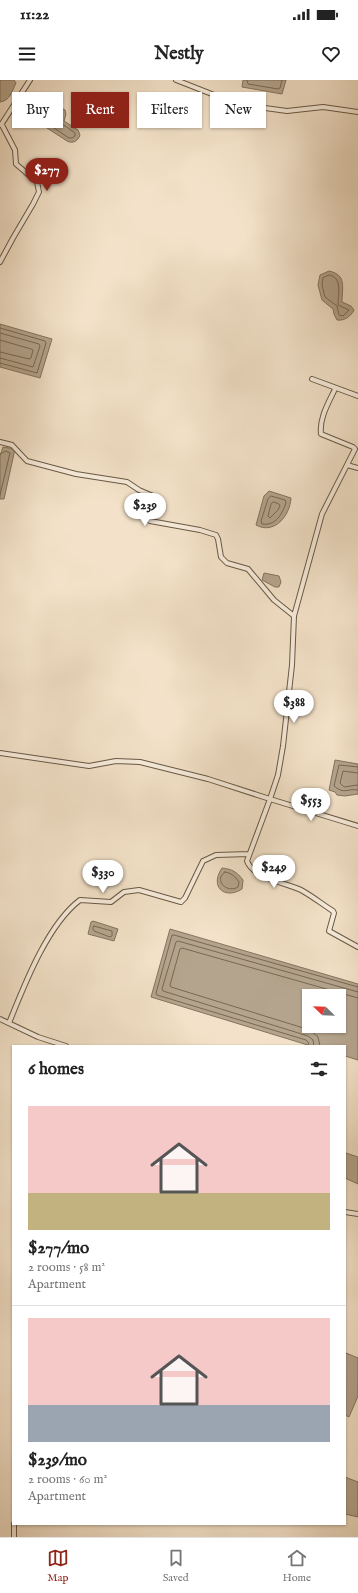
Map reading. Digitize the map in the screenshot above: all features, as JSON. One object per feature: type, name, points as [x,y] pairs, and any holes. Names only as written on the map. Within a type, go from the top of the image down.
[{"type":"street","points":[[0,262],[39,192],[37,182],[16,164],[15,150],[1,125],[30,80]]},
{"type":"street","points":[[176,80],[227,100],[251,106],[287,111],[323,107],[358,112]]},
{"type":"street","points":[[312,379],[335,389],[358,396]]},
{"type":"street","points":[[335,389],[324,413],[321,432],[323,435],[355,449],[322,514],[294,616],[292,665],[283,746],[278,774],[247,861],[249,867],[254,871],[301,890],[333,911],[334,913],[329,931],[358,947]]},
{"type":"street","points":[[0,442],[12,445],[27,461],[76,474],[127,482],[140,490],[151,494],[155,497],[150,521],[216,534],[221,557],[227,563],[248,569],[274,600],[294,616]]},
{"type":"street","points":[[347,465],[358,468]]},
{"type":"street","points":[[0,753],[89,766],[116,761],[140,762],[208,779],[270,800],[358,826]]},
{"type":"street","points":[[9,1023],[20,995],[45,943],[65,916],[80,900],[110,902],[124,892],[139,890],[181,902],[185,898],[203,861],[216,855],[249,854]]},
{"type":"street","points":[[0,1019],[38,1038],[62,1045]]},
{"type":"street","points":[[346,1212],[358,1214]]},
{"type":"street","points":[[14,1525],[14,1537]]},
{"type":"water","points":[[0,80],[14,80],[16,83],[12,92],[6,100],[0,102]]},
{"type":"water","points":[[243,80],[286,80],[282,94],[242,87]]},
{"type":"water","points":[[63,109],[66,114],[64,121],[71,126],[71,128],[78,130],[80,135],[77,140],[73,142],[67,141],[47,128],[63,128]]},
{"type":"water","points":[[329,271],[339,275],[343,287],[342,302],[351,306],[354,310],[343,320],[337,320],[333,309],[322,300],[318,285],[320,275]]},
{"type":"water","points":[[0,324],[52,339],[40,378],[0,367]]},
{"type":"water","points":[[3,447],[15,449],[4,499],[0,499],[0,456]]},
{"type":"water","points":[[269,491],[291,498],[288,511],[284,517],[275,526],[269,528],[256,525],[264,496]]},
{"type":"water","points":[[264,573],[279,576],[281,582],[279,587],[275,587],[262,580]]},
{"type":"water","points":[[335,760],[358,764],[358,794],[345,796],[337,795],[335,792],[329,790]]},
{"type":"water","points":[[222,868],[234,871],[239,875],[243,880],[242,889],[230,893],[221,890],[217,881],[218,875]]},
{"type":"water","points":[[93,921],[118,929],[114,941],[88,934],[91,922]]},
{"type":"water","points":[[170,929],[358,984],[358,1060],[346,1056],[346,1045],[308,1045],[151,997]]},
{"type":"water","points":[[346,1153],[358,1157],[358,1184],[346,1178]]},
{"type":"water","points":[[346,1353],[358,1358],[358,1396],[349,1417],[346,1416]]},
{"type":"water","points":[[346,1477],[358,1482],[358,1517],[346,1514]]}]
